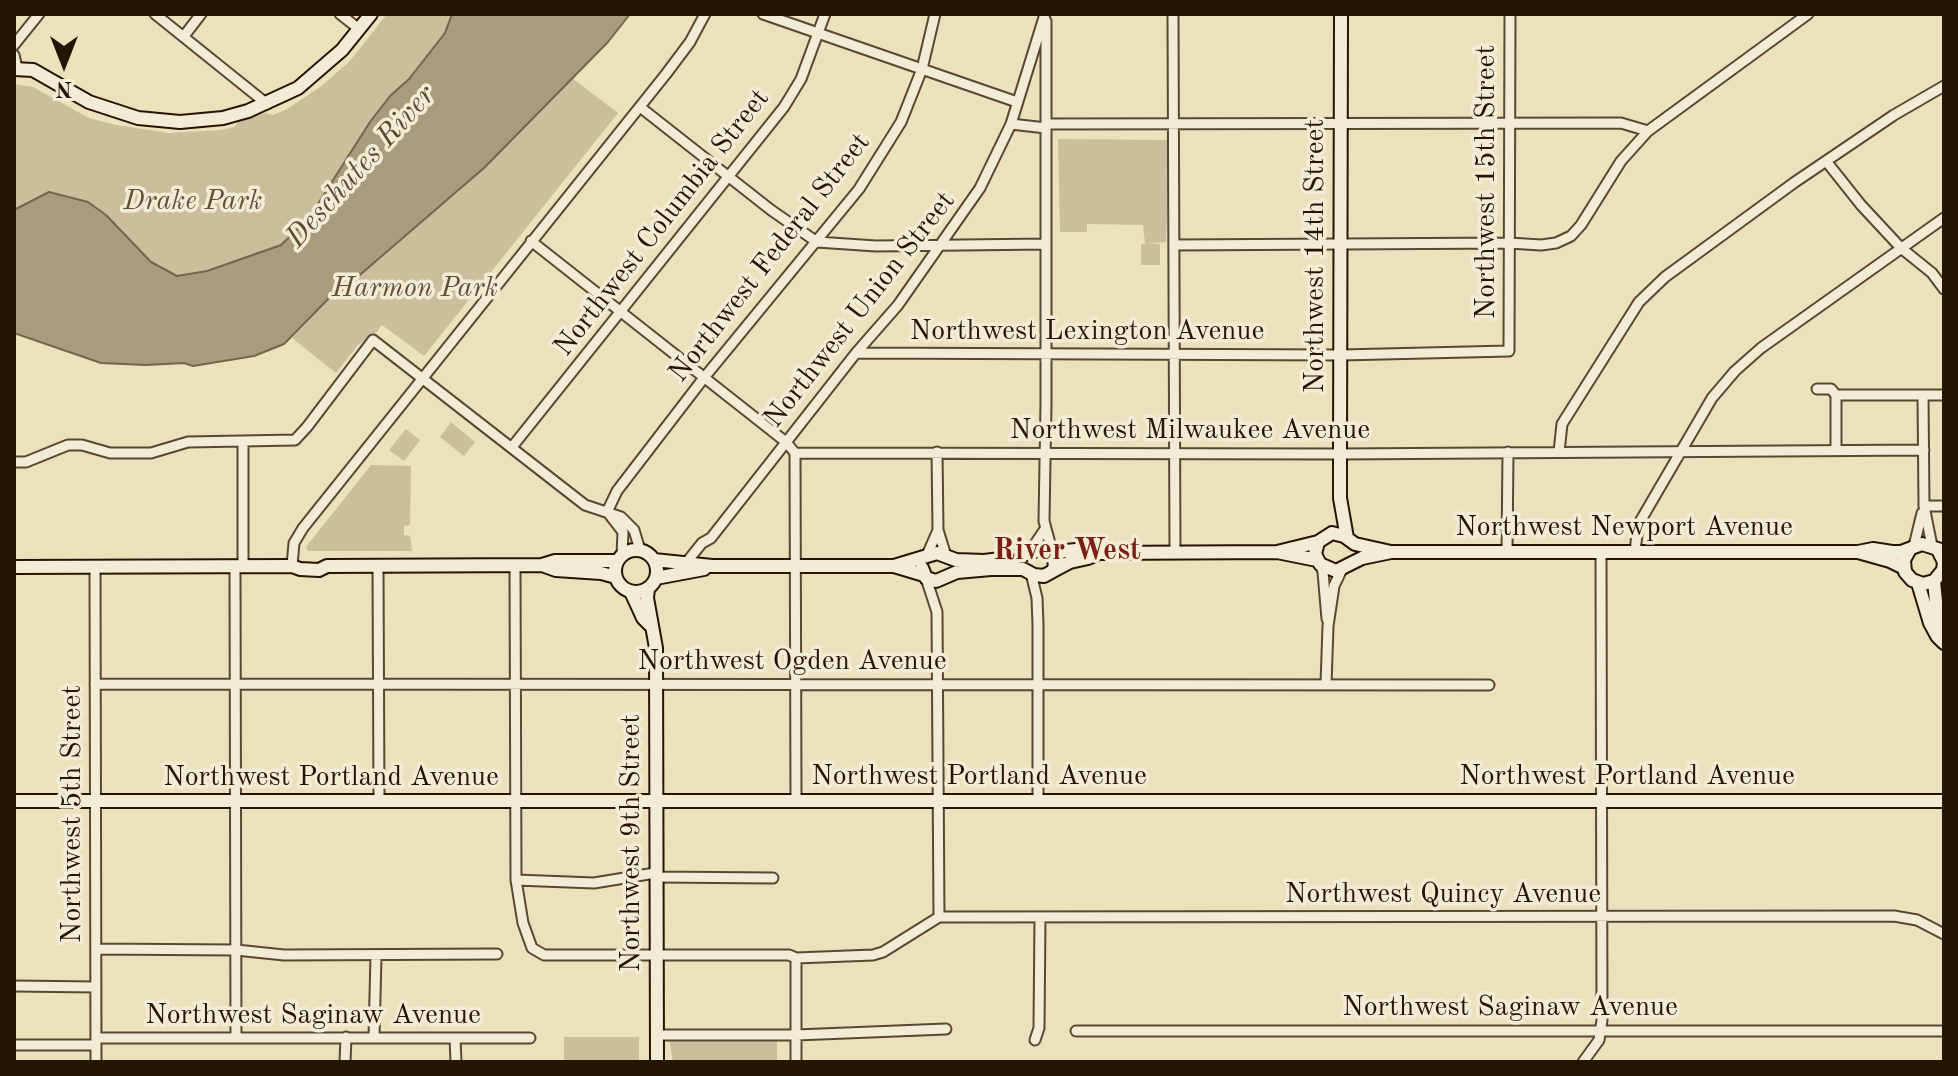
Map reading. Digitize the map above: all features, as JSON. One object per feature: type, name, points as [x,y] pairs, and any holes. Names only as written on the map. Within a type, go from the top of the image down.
[{"type":"street","points":[[14,45],[39,14]]},
{"type":"street","points":[[155,14],[267,104]]},
{"type":"street","points":[[184,36],[201,14]]},
{"type":"street","points":[[340,14],[359,29]]},
{"type":"street","points":[[15,64],[33,70],[89,102],[138,118],[180,122],[223,118],[267,104],[298,88],[322,70],[371,14]]},
{"type":"street","points":[[292,566],[294,543],[303,528],[640,107],[690,42],[705,14]]},
{"type":"street","points":[[763,14],[1017,102]]},
{"type":"street","name":"Northwest Columbia Street","points":[[512,447],[784,107],[801,79],[825,14]]},
{"type":"street","name":"Northwest Federal Street","points":[[607,512],[617,491],[703,379],[859,189],[901,122],[922,69],[935,14]]},
{"type":"street","points":[[1037,598],[1055,560],[1045,529],[1045,14]]},
{"type":"street","name":"Northwest Union Street","points":[[686,563],[702,543],[711,538],[856,353],[898,305],[980,188],[1011,124],[1045,14]]},
{"type":"street","points":[[1173,14],[1175,552]]},
{"type":"street","name":"Northwest 14th Street","points":[[1341,14],[1340,498],[1348,540]]},
{"type":"street","name":"Northwest 15th Street","points":[[1509,351],[1510,14]]},
{"type":"street","points":[[1174,245],[1556,243],[1571,236],[1581,225],[1621,161],[1648,131],[1808,14]]},
{"type":"street","points":[[1559,452],[1562,424],[1639,302],[1665,277],[1826,161],[1944,86]]},
{"type":"street","points":[[640,107],[771,210],[817,242],[876,246],[1046,244]]},
{"type":"street","points":[[1011,124],[1621,123],[1648,131]]},
{"type":"street","points":[[1826,161],[1861,205],[1901,248],[1932,273],[1944,289]]},
{"type":"street","points":[[1635,552],[1638,525],[1712,398],[1735,371],[1761,348],[1944,218]]},
{"type":"street","points":[[531,241],[786,442],[795,453],[796,801]]},
{"type":"street","points":[[14,462],[26,462],[68,445],[110,453],[151,453],[182,443],[295,440],[373,340],[585,505],[621,517],[629,523],[640,550],[654,560],[712,566],[894,566],[937,553],[947,557],[992,561],[1043,548],[1052,551],[1085,549],[1099,553],[1277,552],[1319,562],[1330,570],[1345,566]]},
{"type":"street","name":"Northwest Lexington Avenue","points":[[856,353],[1341,355],[1509,351]]},
{"type":"street","points":[[1817,389],[1831,389],[1836,395],[1836,450]]},
{"type":"street","points":[[1836,395],[1944,395]]},
{"type":"street","points":[[1923,395],[1924,506],[1912,547],[1904,560],[1904,568],[1909,578],[1918,583],[1930,623],[1944,643]]},
{"type":"street","points":[[236,1037],[236,685],[243,442]]},
{"type":"street","name":"Northwest Milwaukee Avenue","points":[[795,453],[1340,454],[1924,450]]},
{"type":"street","points":[[937,452],[938,530],[947,557]]},
{"type":"street","points":[[1507,552],[1508,452]]},
{"type":"street","name":"Northwest 14th Street","points":[[1320,540],[1331,525],[1340,498]]},
{"type":"street","points":[[1924,506],[1944,506]]},
{"type":"street","points":[[1924,506],[1944,562],[1940,573],[1937,612],[1944,632]]},
{"type":"street","points":[[607,512],[623,532],[616,577],[619,584],[631,592],[712,566]]},
{"type":"street","points":[[1029,551],[1045,529]]},
{"type":"street","points":[[515,566],[516,880],[523,923],[532,948],[544,955],[789,955],[796,958],[879,953],[939,917],[937,612],[921,567],[938,530]]},
{"type":"street","points":[[1277,552],[1320,540],[1332,533],[1348,540],[1353,553],[1334,586],[1328,626],[1326,684]]},
{"type":"street","points":[[1320,540],[1316,548],[1323,572],[1328,626]]},
{"type":"street","name":"Northwest Newport Avenue","points":[[1348,540],[1391,552],[1858,552],[1873,549],[1892,552],[1912,547]]},
{"type":"street","points":[[1912,547],[1922,544],[1938,549]]},
{"type":"street","points":[[14,567],[239,567],[292,566],[301,562],[319,562],[327,566],[515,566],[620,558],[631,550],[640,550]]},
{"type":"street","name":"Northwest Newport Avenue","points":[[1345,566],[1391,552]]},
{"type":"street","points":[[1583,1062],[1593,1051],[1601,1030],[1601,552]]},
{"type":"street","name":"Northwest Newport Avenue","points":[[1858,552],[1904,568]]},
{"type":"street","points":[[894,566],[925,577],[946,577],[963,571],[991,569],[1029,572],[1039,576],[1099,553]]},
{"type":"street","points":[[652,583],[654,560]]},
{"type":"street","points":[[542,565],[556,570],[616,577]]},
{"type":"street","name":"Northwest 5th Street","points":[[95,566],[96,1062]]},
{"type":"street","points":[[378,566],[379,801]]},
{"type":"street","points":[[1029,572],[1037,598],[1038,802]]},
{"type":"street","points":[[1918,583],[1940,573]]},
{"type":"street","points":[[934,599],[946,577]]},
{"type":"street","name":"Northwest 9th Street","points":[[652,583],[647,598],[656,648],[657,1062]]},
{"type":"street","name":"Northwest 9th Street","points":[[631,592],[643,618],[650,625]]},
{"type":"street","name":"Northwest Ogden Avenue","points":[[95,684],[1489,685]]},
{"type":"street","name":"Northwest Portland Avenue","points":[[14,801],[1944,801]]},
{"type":"street","points":[[516,880],[594,883],[655,875],[773,878]]},
{"type":"street","name":"Northwest Quincy Avenue","points":[[939,917],[1894,916],[1917,920],[1944,934]]},
{"type":"street","points":[[1035,1040],[1039,1028],[1040,917]]},
{"type":"street","points":[[96,949],[236,950],[284,955],[497,954]]},
{"type":"street","points":[[374,1037],[376,956]]},
{"type":"street","points":[[796,958],[796,1062]]},
{"type":"street","points":[[14,986],[96,987]]},
{"type":"street","points":[[656,1035],[796,1035],[946,1029]]},
{"type":"street","name":"Northwest Saginaw Avenue","points":[[1076,1031],[1944,1031]]},
{"type":"street","name":"Northwest Saginaw Avenue","points":[[14,1045],[236,1037],[530,1038]]},
{"type":"street","points":[[345,1062],[346,1037]]},
{"type":"street","points":[[455,1038],[456,1062]]},
{"type":"green space","name":"Drake Park","points":[[387,14],[452,14],[445,33],[370,122],[309,218],[281,245],[207,271],[177,276],[151,262],[95,206],[49,192],[14,210],[14,84],[33,87],[89,118],[116,125],[169,133],[221,130],[234,127],[239,121],[265,113],[273,115],[287,109],[320,87],[349,62]]},
{"type":"green space","name":"Harmon Park","points":[[572,78],[618,113],[424,356],[382,325],[358,345],[336,373],[292,338],[338,289],[348,298],[352,290],[348,283],[458,192]]},
{"type":"green space","points":[[1058,139],[1170,140],[1166,242],[1147,244],[1160,244],[1160,265],[1141,265],[1141,244],[1145,244],[1143,225],[1087,224],[1087,232],[1060,232]]},
{"type":"green space","points":[[451,422],[475,442],[464,456],[440,437]]},
{"type":"green space","points":[[406,429],[420,440],[404,461],[389,450]]},
{"type":"green space","points":[[371,465],[411,466],[410,525],[404,526],[404,535],[410,536],[412,551],[308,551],[306,547]]},
{"type":"green space","points":[[564,1037],[639,1037],[639,1062],[564,1062]]},
{"type":"green space","points":[[669,1037],[777,1038],[777,1062],[673,1062]]},
{"type":"water","name":"Deschutes River","points":[[452,14],[630,14],[608,42],[484,168],[340,292],[338,289],[284,344],[254,356],[193,366],[184,363],[146,365],[101,363],[14,333],[14,210],[49,192],[88,202],[106,215],[151,262],[177,276],[207,271],[281,245],[309,218],[370,122],[445,33]]},
{"type":"district","name":"River West","points":[[1067,551]]}]
